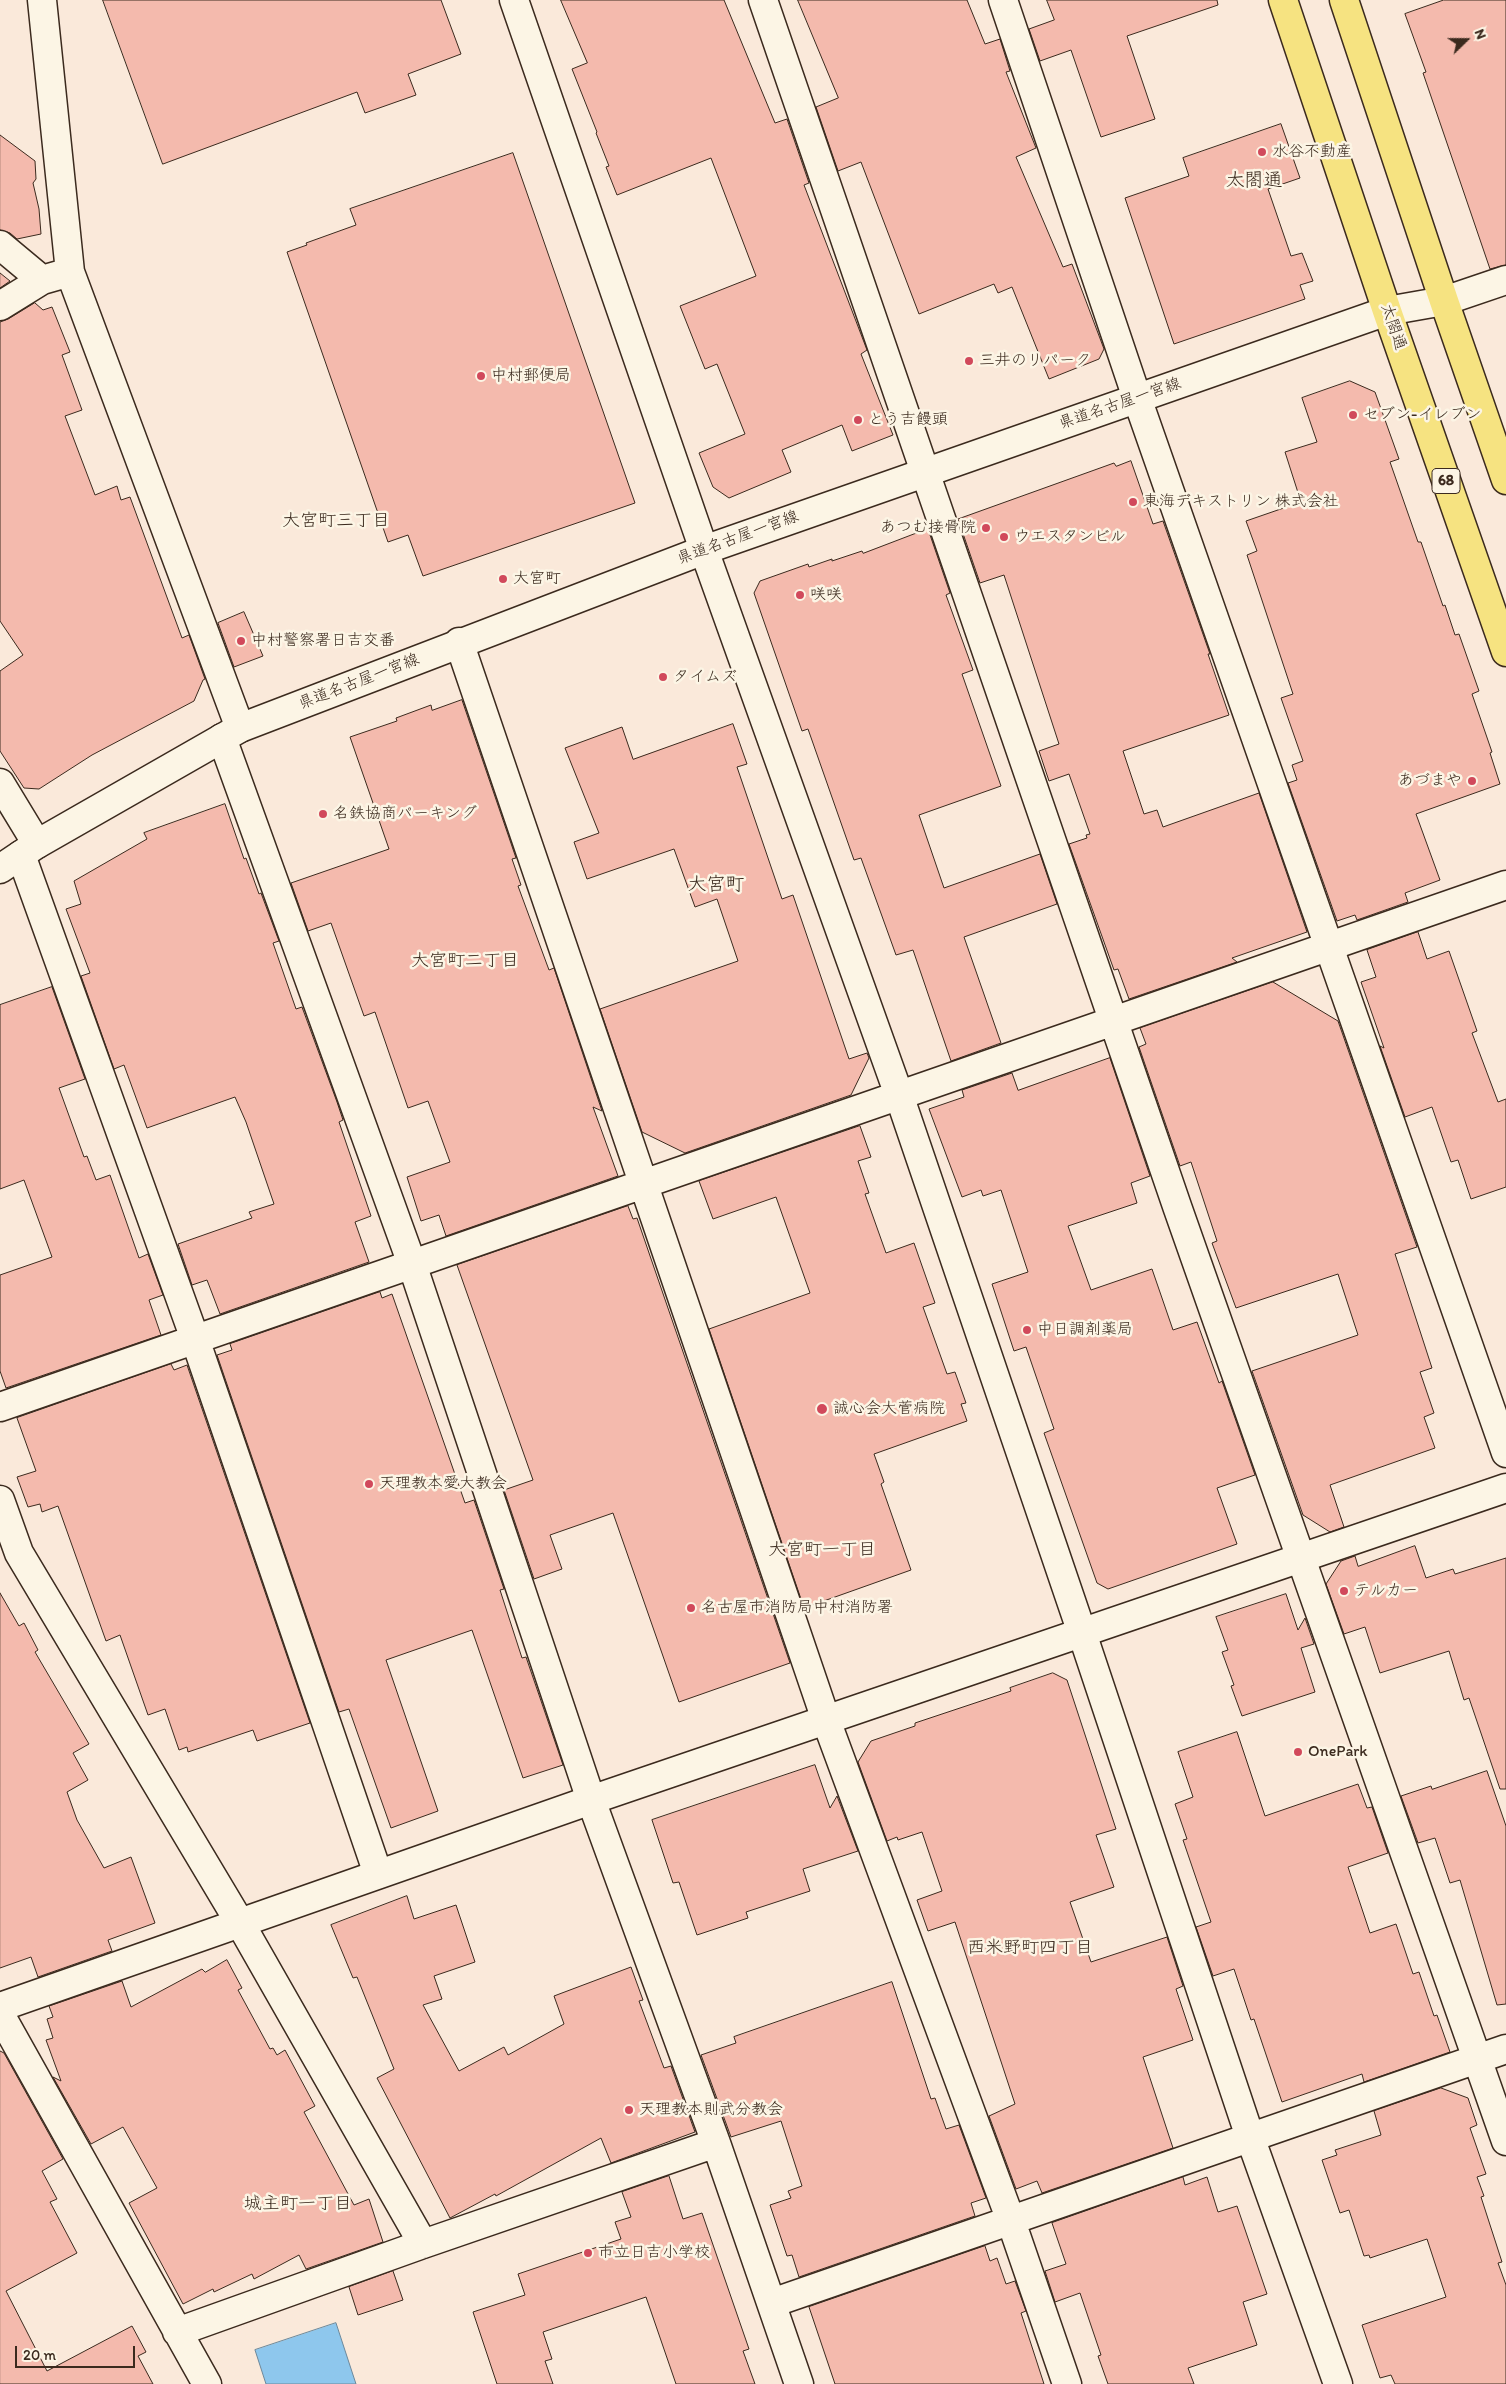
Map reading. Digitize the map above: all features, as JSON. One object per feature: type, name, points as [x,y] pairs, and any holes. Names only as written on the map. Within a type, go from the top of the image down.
[{"type":"main road","name":"太閤通","points":[[1283,0],[1387,311],[1506,652]]},
{"type":"main road","points":[[1344,0],[1444,301],[1506,480]]},
{"type":"street","points":[[42,0],[70,272],[231,733],[412,1264],[591,1800],[716,2143],[799,2384]]},
{"type":"street","points":[[514,0],[704,550],[899,1095],[1082,1633],[1250,2137],[1338,2384]]},
{"type":"street","points":[[763,0],[1113,1021],[1506,2141]]},
{"type":"street","points":[[1003,0],[1137,398],[1506,1453]]},
{"type":"street","points":[[0,245],[42,280]]},
{"type":"street","points":[[0,306],[42,280],[70,272]]},
{"type":"street","name":"県道名古屋一宮線","points":[[19,856],[231,733],[459,642],[704,550],[924,471],[1387,311],[1444,301],[1506,280]]},
{"type":"street","points":[[459,642],[826,1720],[1011,2220],[1066,2384]]},
{"type":"street","points":[[0,783],[19,856],[195,1339],[378,1874]]},
{"type":"street","points":[[0,1407],[1506,885]]},
{"type":"street","points":[[0,2008],[591,1800],[1506,1488]]},
{"type":"street","points":[[0,1500],[19,1553],[240,1923],[423,2244]]},
{"type":"street","points":[[0,2014],[206,2384]]},
{"type":"street","points":[[772,2304],[1506,2049]]},
{"type":"street","points":[[177,2332],[423,2244],[716,2143]]},
{"type":"water","points":[[336,2323],[356,2384],[266,2384],[255,2350]]},
{"type":"building","points":[[103,0],[441,0],[461,54],[408,74],[416,95],[365,113],[357,92],[163,164]]},
{"type":"building","points":[[561,0],[724,0],[775,123],[787,119],[809,183],[804,185],[867,350],[861,354],[893,435],[852,451],[842,425],[782,450],[791,472],[729,498],[713,487],[699,453],[745,434],[717,364],[705,369],[680,306],[756,276],[711,158],[617,195],[606,167],[609,166],[597,132],[572,69],[587,63]]},
{"type":"building","points":[[798,0],[967,0],[985,44],[1000,39],[1010,71],[1006,72],[1036,148],[1016,157],[1063,267],[1072,264],[1104,349],[1099,359],[1049,379],[1012,287],[998,293],[994,284],[919,314],[861,162],[838,171],[816,107],[838,98]]},
{"type":"building","points":[[1047,0],[1217,0],[1218,5],[1127,36],[1155,119],[1101,137],[1071,50],[1040,61],[1029,29],[1054,20]]},
{"type":"building","points":[[1444,0],[1506,0],[1506,265],[1490,269],[1423,73],[1426,72],[1405,14]]},
{"type":"building","points":[[1281,124],[1300,178],[1268,189],[1291,256],[1302,253],[1313,281],[1300,285],[1305,299],[1174,344],[1125,198],[1189,176],[1183,158]]},
{"type":"building","points":[[0,135],[35,161],[36,179],[33,183],[39,209],[41,234],[17,239],[10,233],[0,230]]},
{"type":"building","points":[[513,153],[635,503],[423,576],[408,535],[388,542],[287,252],[356,225],[350,209]]},
{"type":"building","points":[[0,273],[10,281],[0,288]]},
{"type":"building","points":[[35,303],[43,310],[52,307],[70,352],[62,355],[82,410],[65,416],[95,495],[117,486],[121,500],[130,497],[182,638],[189,635],[205,679],[194,701],[92,755],[39,789],[24,788],[0,751],[0,671],[23,655],[0,621],[0,322]]},
{"type":"building","points":[[1350,381],[1375,392],[1399,459],[1390,462],[1418,542],[1421,542],[1455,635],[1459,634],[1479,691],[1472,694],[1492,752],[1490,753],[1500,784],[1416,814],[1440,880],[1405,893],[1408,902],[1357,920],[1355,915],[1337,921],[1288,783],[1297,780],[1292,765],[1303,761],[1281,698],[1293,694],[1247,555],[1257,551],[1246,521],[1301,502],[1285,452],[1317,442],[1302,398]]},
{"type":"building","points":[[1131,461],[1153,524],[1163,521],[1210,654],[1208,654],[1229,715],[1123,751],[1144,814],[1157,810],[1163,827],[1259,793],[1307,932],[1232,958],[1237,962],[1129,999],[1118,969],[1114,970],[1069,844],[1087,838],[1086,835],[1090,834],[1069,774],[1049,781],[1039,751],[1059,744],[1004,575],[980,583],[958,519],[1114,463],[1116,466]]},
{"type":"building","points":[[928,529],[950,593],[946,595],[973,670],[962,674],[1001,786],[919,815],[944,888],[1040,854],[1057,904],[964,937],[1001,1043],[951,1061],[913,950],[896,955],[861,858],[854,860],[808,729],[802,731],[754,593],[760,581],[808,564],[809,567],[862,551],[863,553]]},
{"type":"building","points":[[244,612],[263,656],[234,667],[218,623]]},
{"type":"building","points":[[462,700],[516,858],[512,859],[521,885],[518,886],[549,970],[554,968],[602,1111],[593,1107],[618,1176],[446,1236],[439,1215],[421,1221],[407,1177],[450,1162],[428,1101],[408,1108],[375,1012],[364,1016],[331,923],[308,931],[291,883],[389,849],[350,737],[397,721],[396,718],[431,705],[432,710]]},
{"type":"building","points":[[733,724],[747,764],[737,767],[782,899],[793,895],[849,1059],[867,1053],[869,1058],[851,1095],[685,1153],[642,1132],[600,1009],[738,961],[717,899],[695,907],[674,849],[587,879],[574,842],[599,833],[565,748],[622,727],[633,759]]},
{"type":"building","points":[[225,804],[244,859],[246,858],[259,894],[261,893],[279,941],[273,943],[296,1009],[302,1007],[337,1102],[343,1120],[339,1122],[371,1216],[355,1222],[369,1262],[220,1314],[207,1280],[192,1285],[178,1244],[252,1218],[249,1212],[274,1204],[246,1122],[235,1097],[147,1128],[124,1065],[114,1069],[81,976],[90,973],[66,909],[81,904],[74,881],[147,839],[144,833]]},
{"type":"building","points":[[1418,932],[1427,959],[1449,951],[1477,1031],[1472,1033],[1498,1102],[1506,1099],[1506,1187],[1471,1199],[1458,1160],[1451,1162],[1432,1107],[1405,1117],[1380,1046],[1384,1048],[1361,982],[1376,977],[1367,950]]},
{"type":"building","points":[[1273,982],[1338,1021],[1417,1247],[1395,1254],[1432,1368],[1420,1372],[1434,1413],[1424,1417],[1435,1448],[1330,1485],[1344,1527],[1330,1532],[1303,1515],[1252,1371],[1358,1335],[1338,1274],[1236,1308],[1212,1243],[1217,1241],[1191,1162],[1180,1166],[1139,1047],[1146,1044],[1140,1028]]},
{"type":"building","points":[[52,987],[85,1079],[59,1088],[84,1157],[87,1156],[96,1180],[110,1175],[139,1258],[148,1254],[163,1295],[149,1300],[161,1335],[6,1388],[0,1371],[0,1275],[52,1257],[24,1180],[0,1189],[0,1005]]},
{"type":"building","points":[[1110,1058],[1150,1176],[1131,1183],[1137,1203],[1068,1226],[1091,1290],[1152,1269],[1173,1330],[1197,1322],[1219,1383],[1222,1381],[1255,1475],[1217,1488],[1237,1544],[1108,1589],[1097,1583],[1044,1433],[1054,1429],[1026,1347],[1014,1351],[992,1284],[1028,1272],[1001,1190],[983,1196],[981,1190],[962,1197],[929,1109],[964,1097],[962,1090],[1012,1073],[1018,1090]]},
{"type":"building","points":[[860,1126],[871,1157],[858,1161],[869,1193],[865,1194],[886,1253],[914,1243],[935,1303],[923,1307],[947,1374],[955,1372],[966,1403],[961,1404],[967,1421],[874,1454],[884,1482],[881,1484],[911,1570],[804,1608],[709,1329],[810,1293],[776,1197],[713,1219],[699,1181]]},
{"type":"building","points":[[628,1206],[633,1219],[637,1218],[790,1663],[679,1702],[613,1513],[550,1535],[562,1569],[534,1579],[504,1490],[533,1480],[457,1265]]},
{"type":"building","points":[[380,1292],[382,1298],[392,1294],[465,1503],[474,1500],[504,1589],[500,1590],[522,1658],[526,1657],[563,1765],[523,1778],[472,1630],[386,1660],[438,1811],[391,1828],[349,1709],[339,1712],[217,1355],[232,1350],[230,1344]]},
{"type":"building","points":[[171,1364],[174,1370],[187,1365],[310,1723],[257,1741],[253,1730],[188,1752],[187,1747],[179,1750],[165,1709],[148,1715],[120,1635],[106,1641],[58,1506],[42,1512],[40,1504],[28,1507],[17,1477],[36,1471],[17,1418]]},
{"type":"building","points":[[1415,1546],[1426,1578],[1453,1569],[1455,1574],[1506,1558],[1506,1789],[1500,1789],[1469,1698],[1464,1700],[1449,1651],[1380,1673],[1365,1627],[1344,1634],[1326,1584],[1341,1561],[1355,1556],[1358,1566]]},
{"type":"building","points":[[0,1593],[19,1626],[24,1623],[38,1650],[35,1652],[89,1744],[73,1753],[88,1780],[67,1792],[77,1820],[104,1868],[131,1857],[155,1923],[108,1940],[112,1951],[38,1977],[31,1957],[0,1968]]},
{"type":"building","points":[[1286,1594],[1298,1630],[1305,1618],[1314,1644],[1301,1648],[1315,1692],[1242,1716],[1231,1686],[1234,1685],[1222,1652],[1228,1650],[1216,1617]]},
{"type":"building","points":[[1053,1673],[1067,1680],[1116,1829],[1096,1835],[1114,1887],[1070,1902],[1091,1962],[1167,1937],[1183,1986],[1176,1989],[1193,2040],[1143,2057],[1173,2148],[1042,2193],[1037,2181],[1016,2189],[989,2116],[1015,2104],[955,1922],[928,1931],[917,1900],[942,1891],[922,1832],[898,1840],[897,1837],[887,1841],[858,1762],[871,1741],[915,1726],[915,1723],[1011,1691],[1010,1688]]},
{"type":"building","points":[[1237,1732],[1265,1816],[1358,1784],[1367,1808],[1372,1807],[1388,1853],[1348,1867],[1370,1933],[1396,1924],[1413,1974],[1419,1972],[1434,2016],[1437,2015],[1450,2052],[1364,2082],[1362,2074],[1282,2102],[1254,2019],[1251,2020],[1234,1969],[1213,1976],[1196,1927],[1211,1922],[1183,1840],[1187,1839],[1175,1804],[1193,1797],[1178,1752]]},
{"type":"building","points":[[815,1765],[830,1808],[837,1796],[858,1851],[803,1869],[810,1891],[746,1912],[748,1918],[697,1935],[679,1882],[673,1883],[652,1820]]},
{"type":"building","points":[[1487,1771],[1506,1826],[1506,2004],[1497,2005],[1460,1880],[1450,1883],[1435,1838],[1418,1843],[1401,1796],[1431,1786],[1432,1789]]},
{"type":"building","points":[[407,1896],[414,1919],[456,1905],[475,1962],[434,1976],[442,1999],[423,2005],[459,2071],[504,2047],[508,2055],[564,2024],[554,1996],[631,1967],[643,2000],[639,2001],[664,2068],[671,2066],[695,2132],[611,2163],[601,2138],[496,2196],[495,2194],[450,2218],[377,2078],[394,2069],[357,1977],[353,1978],[331,1925]]},
{"type":"building","points":[[227,1960],[242,1988],[238,1990],[270,2049],[273,2048],[277,2055],[285,2050],[315,2106],[304,2112],[354,2205],[369,2199],[383,2242],[306,2269],[299,2255],[254,2279],[252,2274],[214,2292],[213,2289],[183,2304],[129,2203],[157,2188],[123,2127],[91,2144],[53,2077],[61,2081],[46,2040],[53,2038],[47,2019],[53,2017],[49,2006],[122,1981],[131,2007],[202,1969],[205,1972]]},
{"type":"building","points":[[892,1982],[931,2099],[935,2098],[946,2129],[959,2125],[986,2198],[971,2203],[975,2216],[799,2277],[792,2255],[787,2256],[770,2205],[791,2198],[788,2191],[802,2186],[781,2121],[731,2137],[701,2055],[736,2043],[734,2037]]},
{"type":"building","points":[[0,2051],[4,2053],[63,2159],[42,2171],[57,2199],[50,2202],[77,2253],[6,2291],[47,2371],[132,2326],[146,2352],[138,2356],[153,2384],[0,2384]]},
{"type":"building","points":[[1441,2088],[1468,2098],[1477,2125],[1470,2128],[1486,2174],[1477,2177],[1484,2196],[1481,2197],[1502,2262],[1498,2263],[1506,2285],[1506,2384],[1395,2384],[1391,2375],[1380,2378],[1362,2325],[1446,2297],[1427,2239],[1370,2258],[1369,2255],[1364,2256],[1349,2210],[1340,2213],[1322,2160],[1337,2155],[1335,2150],[1381,2135],[1374,2111]]},
{"type":"building","points":[[669,2176],[683,2219],[702,2213],[749,2349],[743,2351],[755,2384],[676,2384],[646,2297],[543,2332],[552,2359],[545,2361],[553,2384],[497,2384],[473,2312],[525,2295],[518,2274],[621,2239],[615,2222],[631,2217],[622,2192]]},
{"type":"building","points":[[1183,2177],[1185,2185],[1207,2177],[1218,2212],[1237,2206],[1267,2294],[1243,2302],[1257,2345],[1188,2368],[1194,2384],[1108,2384],[1098,2356],[1101,2355],[1080,2293],[1055,2302],[1045,2271],[1066,2264],[1052,2223]]},
{"type":"building","points":[[985,2246],[990,2261],[997,2258],[1006,2284],[1015,2281],[1026,2311],[1021,2313],[1044,2384],[835,2384],[809,2307]]},
{"type":"building","points":[[393,2271],[403,2300],[358,2315],[349,2287]]},
{"type":"place","name":"水谷不動産","points":[[1262,152]]},
{"type":"place","name":"三井のリパーク","points":[[969,361]]},
{"type":"place","name":"中村郵便局","points":[[481,376]]},
{"type":"place","name":"セブン-イレブン","points":[[1353,415]]},
{"type":"place","name":"とう吉饅頭","points":[[858,420]]},
{"type":"place","name":"東海デキストリン 株式会社","points":[[1133,502]]},
{"type":"place","name":"あつむ接骨院","points":[[986,528]]},
{"type":"place","name":"ウエスタンビル","points":[[1004,537]]},
{"type":"place","name":"大宮町","points":[[503,579]]},
{"type":"place","name":"咲咲","points":[[800,595]]},
{"type":"place","name":"中村警察署日吉交番","points":[[241,641]]},
{"type":"place","name":"タイムズ","points":[[663,677]]},
{"type":"place","name":"あづまや","points":[[1472,781]]},
{"type":"place","name":"名鉄協商パーキング","points":[[323,814]]},
{"type":"place","name":"中日調剤薬局","points":[[1027,1330]]},
{"type":"place","name":"誠心会大菅病院","points":[[822,1409]]},
{"type":"place","name":"天理教本愛大教会","points":[[369,1484]]},
{"type":"place","name":"テルカー","points":[[1344,1591]]},
{"type":"place","name":"名古屋市消防局中村消防署","points":[[691,1608]]},
{"type":"place","name":"OnePark","points":[[1298,1752]]},
{"type":"place","name":"天理教本則武分教会","points":[[629,2110]]},
{"type":"place","name":"市立日吉小学校","points":[[588,2253]]},
{"type":"district","name":"太閤通","points":[[1254,181]]},
{"type":"district","name":"大宮町三丁目","points":[[336,521]]},
{"type":"district","name":"大宮町","points":[[716,885]]},
{"type":"district","name":"大宮町二丁目","points":[[465,961]]},
{"type":"district","name":"大宮町一丁目","points":[[822,1550]]},
{"type":"district","name":"西米野町四丁目","points":[[1030,1948]]},
{"type":"district","name":"城主町一丁目","points":[[298,2204]]}]
